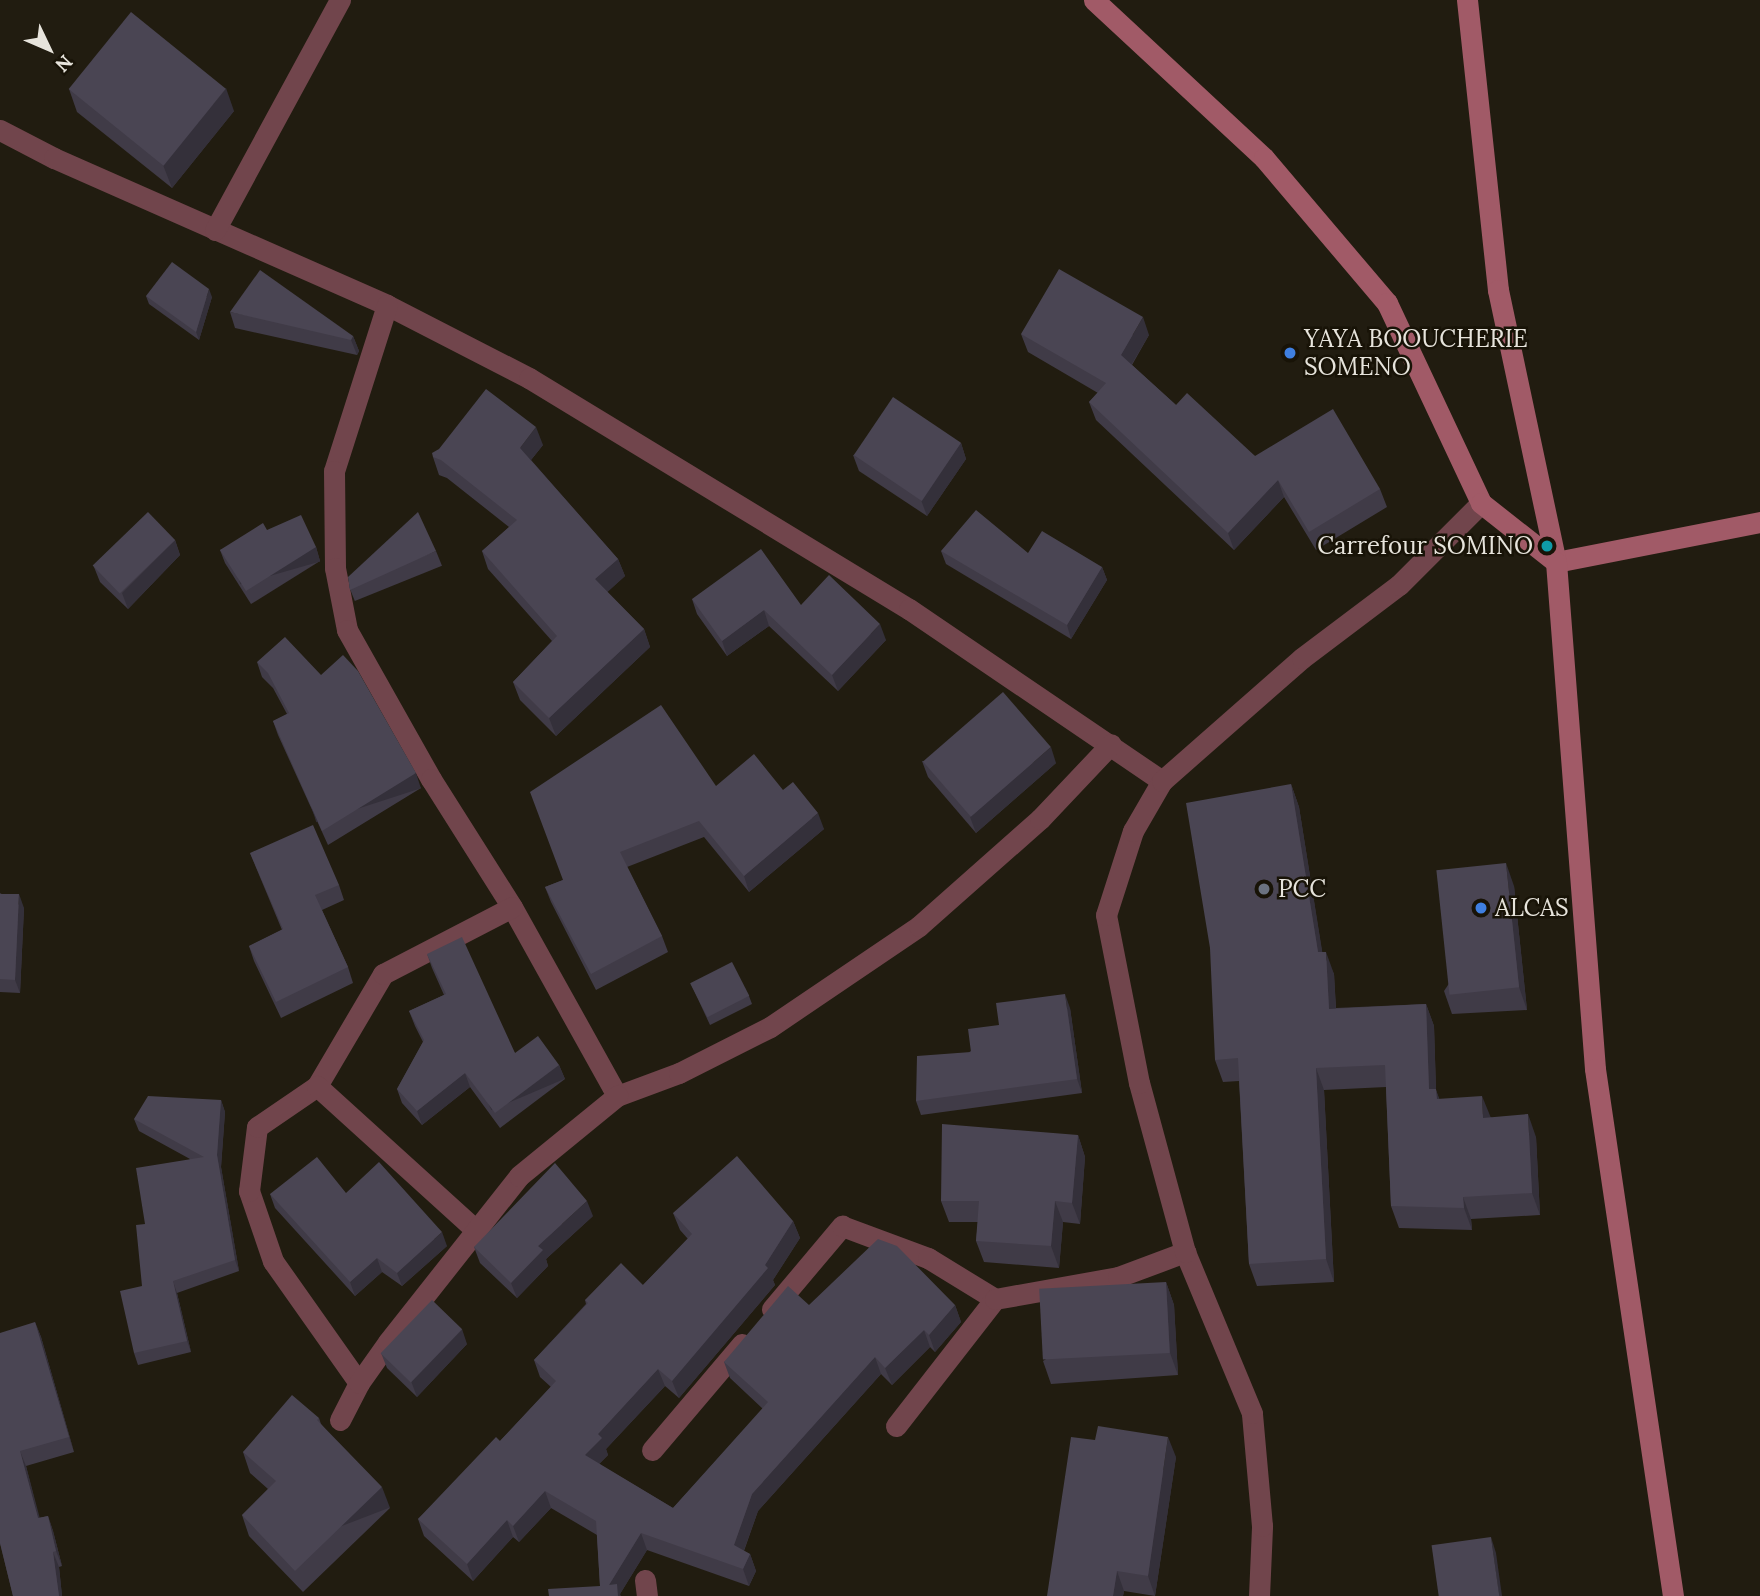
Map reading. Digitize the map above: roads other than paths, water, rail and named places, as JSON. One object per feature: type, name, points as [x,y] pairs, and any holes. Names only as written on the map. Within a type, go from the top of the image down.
[{"type":"street","points":[[215,230],[340,0]]},
{"type":"street","points":[[1094,0],[1264,158],[1387,303],[1481,503],[1556,562],[1760,522]]},
{"type":"street","points":[[1467,0],[1498,290],[1556,562],[1595,1069],[1673,1596]]},
{"type":"street","points":[[0,130],[54,158],[387,305],[529,378],[909,608],[1163,781]]},
{"type":"street","points":[[387,305],[334,471],[335,568],[347,630],[430,779],[512,907],[617,1096]]},
{"type":"street","points":[[1259,1596],[1262,1526],[1252,1413],[1185,1252],[1139,1083],[1106,915],[1133,831],[1163,781],[1301,658],[1399,585],[1481,503]]},
{"type":"street","points":[[340,1420],[359,1383],[519,1177],[617,1096],[679,1073],[770,1027],[919,926],[1040,819],[1111,744]]},
{"type":"street","points":[[359,1383],[272,1261],[249,1191],[257,1127],[317,1086],[383,974],[512,907]]},
{"type":"street","points":[[317,1086],[476,1230]]},
{"type":"street","points":[[652,1450],[842,1226],[928,1258],[995,1298],[1118,1277],[1185,1252]]},
{"type":"street","points":[[896,1426],[995,1298]]},
{"type":"place","name":"YAYA BOOUCHERIE SOMENO","points":[[1290,353]]},
{"type":"place","name":"Carrefour SOMINO","points":[[1547,546]]},
{"type":"place","name":"PCC","points":[[1264,889]]},
{"type":"place","name":"ALCAS","points":[[1481,908]]}]
